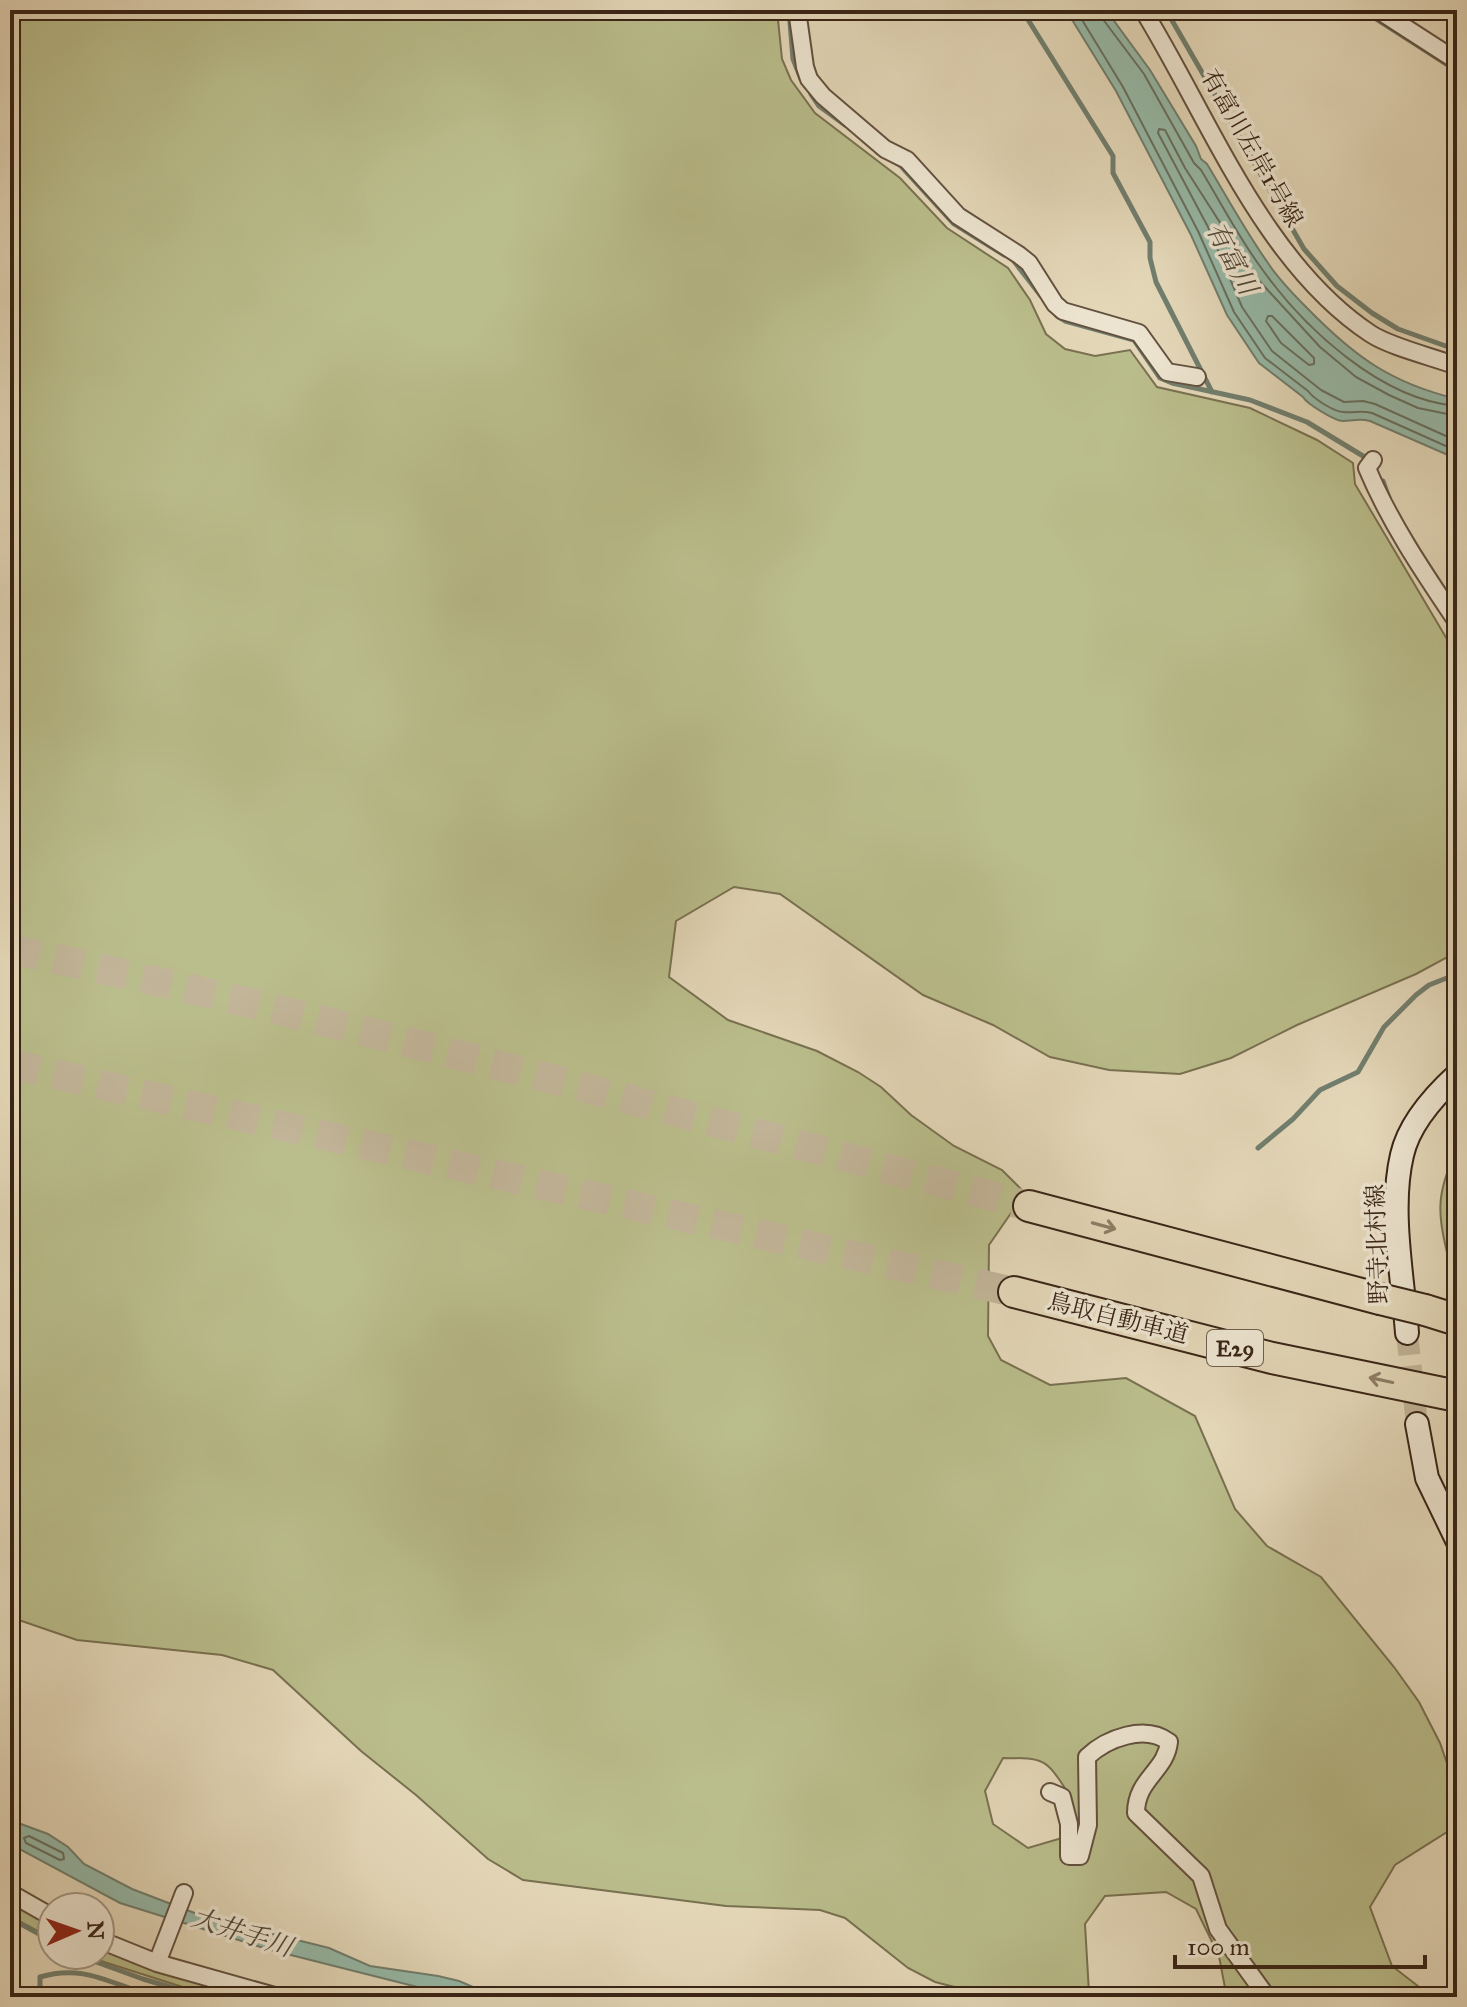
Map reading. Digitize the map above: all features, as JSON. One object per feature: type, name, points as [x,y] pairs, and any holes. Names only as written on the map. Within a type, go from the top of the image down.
[{"type":"highway","points":[[1029,1206],[1380,1299],[1416,1322],[1457,1320]]},
{"type":"highway","name":"鳥取自動車道","points":[[1014,1292],[1272,1358],[1457,1396]]},
{"type":"street","points":[[797,10],[805,67],[809,79],[823,96],[885,149],[907,160],[958,216],[1029,263],[1055,304],[1063,311],[1139,333],[1167,372],[1197,377]]},
{"type":"street","name":"有富川左岸1号線","points":[[1143,10],[1264,222],[1308,281],[1373,336],[1457,366]]},
{"type":"street","points":[[1378,10],[1457,61]]},
{"type":"street","points":[[1373,460],[1367,468],[1377,491],[1415,559],[1457,622]]},
{"type":"street","name":"野寺北村線","points":[[1416,1322],[1396,1201],[1402,1153],[1418,1120],[1439,1091],[1457,1075]]},
{"type":"street","points":[[1417,1424],[1427,1478],[1457,1540]]},
{"type":"street","points":[[1050,1792],[1062,1797],[1069,1824],[1069,1856],[1080,1856],[1088,1825],[1087,1757],[1113,1738],[1160,1735],[1169,1742],[1168,1751],[1136,1796],[1136,1813],[1201,1876],[1218,1929],[1267,1997]]},
{"type":"street","points":[[10,1893],[36,1908]]},
{"type":"street","points":[[160,1956],[184,1893]]},
{"type":"street","points":[[116,1944],[160,1956],[278,1997]]},
{"type":"shaded area","points":[[10,10],[777,10],[782,59],[791,80],[815,113],[900,178],[947,228],[1008,268],[1030,300],[1046,334],[1065,349],[1095,356],[1130,350],[1157,387],[1250,408],[1317,440],[1353,463],[1355,484],[1457,656],[1457,952],[1416,974],[1297,1025],[1231,1058],[1180,1074],[1109,1070],[1050,1057],[993,1025],[923,995],[780,894],[734,887],[676,921],[669,977],[728,1020],[817,1051],[858,1072],[954,1146],[1002,1170],[1025,1193],[989,1245],[988,1336],[1001,1360],[1050,1385],[1126,1378],[1195,1416],[1235,1509],[1267,1546],[1321,1577],[1394,1667],[1419,1702],[1440,1743],[1457,1792],[1457,1813],[1450,1830],[1395,1865],[1370,1907],[1392,1966],[1432,1997],[1223,1997],[1226,1993],[1219,1956],[1196,1909],[1166,1892],[1105,1896],[1085,1924],[1089,1993],[1092,1997],[994,1997],[935,1982],[908,1968],[845,1918],[820,1910],[726,1906],[523,1880],[488,1859],[361,1751],[273,1670],[222,1655],[77,1640],[10,1617]],"holes":[[[1003,1758],[1043,1762],[1068,1793],[1062,1838],[1028,1848],[993,1824],[985,1791]]]},
{"type":"shaded area","points":[[1457,1150],[1457,1269],[1450,1265],[1440,1206],[1445,1180]]},
{"type":"shaded area","points":[[10,1899],[36,1913],[36,1930],[10,1916]]},
{"type":"shaded area","points":[[116,1952],[262,1997],[214,1997],[116,1966]]},
{"type":"water","name":"有富川","points":[[1066,10],[1106,10],[1150,70],[1201,159],[1260,251],[1308,309],[1375,366],[1412,385],[1457,399],[1457,459],[1370,421],[1334,418],[1310,404],[1259,363],[1227,315],[1191,235],[1116,91]]},
{"type":"water","name":"大井手川","points":[[10,1820],[48,1834],[68,1847],[84,1864],[132,1889],[205,1917],[329,1948],[370,1966],[438,1976],[480,1990],[537,1997],[457,1997],[267,1949],[120,1903],[116,1901],[116,1891],[98,1891],[10,1844]]},
{"type":"waterway","points":[[789,10],[793,59],[801,79]]},
{"type":"waterway","points":[[1022,10],[1113,156],[1113,173],[1150,242],[1156,282],[1212,392]]},
{"type":"waterway","points":[[1166,10],[1304,249],[1337,286],[1372,313],[1398,329],[1457,350]]},
{"type":"waterway","points":[[1362,10],[1457,71]]},
{"type":"waterway","points":[[811,94],[819,106],[845,125]]},
{"type":"waterway","points":[[877,152],[900,165],[954,224],[1004,255]]},
{"type":"waterway","points":[[1013,260],[1041,296]]},
{"type":"waterway","points":[[1057,316],[1134,340],[1160,378],[1250,400],[1307,422],[1363,456]]},
{"type":"waterway","points":[[1383,481],[1389,498]]},
{"type":"waterway","points":[[1258,1148],[1293,1119],[1320,1090],[1358,1072],[1384,1027],[1416,995],[1429,985],[1457,974]]},
{"type":"waterway","points":[[10,1918],[36,1932]]},
{"type":"waterway","points":[[116,1969],[205,1997]]},
{"type":"waterway","points":[[40,1997],[40,1977],[56,1973],[86,1974],[157,1997]]},
{"type":"tunnel","points":[[10,949],[394,1038],[1029,1206]]},
{"type":"tunnel","points":[[10,1064],[1014,1292]]},
{"type":"tunnel","points":[[1407,1333],[1417,1424]]}]
